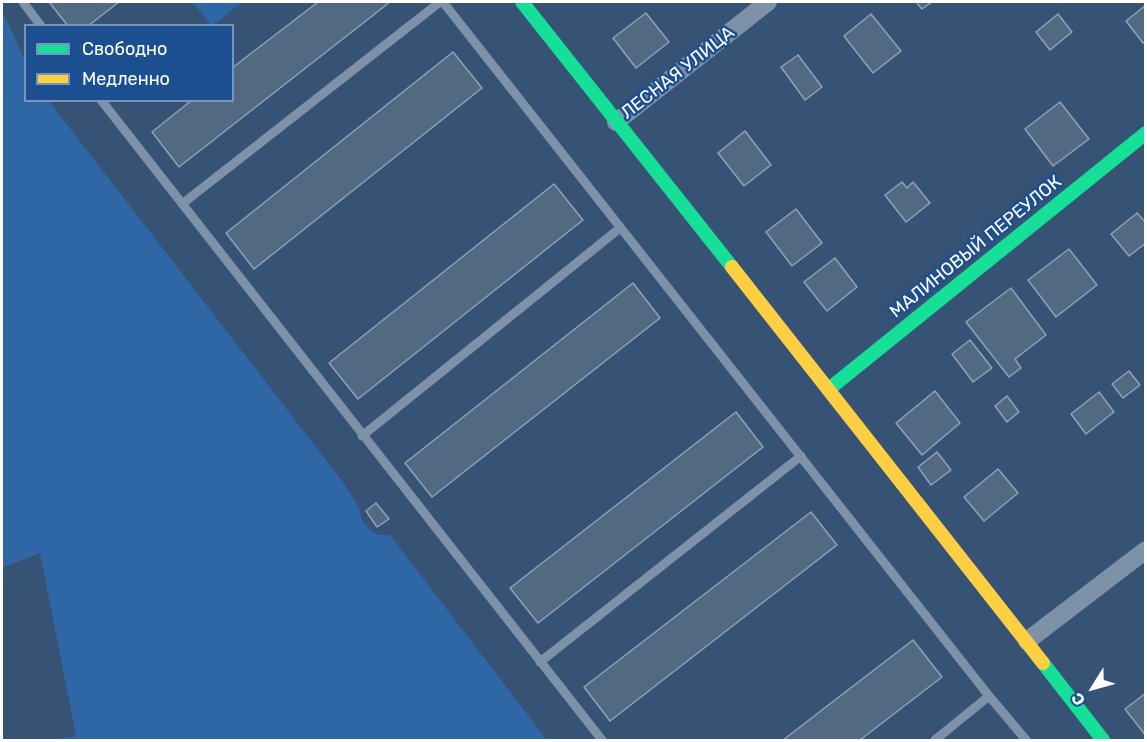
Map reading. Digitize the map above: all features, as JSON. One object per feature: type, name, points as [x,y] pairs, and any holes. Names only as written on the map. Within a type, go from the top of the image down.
[{"type":"street","points":[[522,2],[829,389],[1103,741]]},
{"type":"street","name":"ЛЕСНАЯ УЛИЦА","points":[[616,122],[768,2]]},
{"type":"street","name":"МАЛИНОВЫЙ ПЕРЕУЛОК","points":[[829,389],[1146,133]]},
{"type":"street","points":[[1027,642],[1146,550]]},
{"type":"lane","points":[[23,2],[40,24]]},
{"type":"lane","points":[[182,204],[441,2],[1026,741]]},
{"type":"lane","points":[[102,102],[602,741]]},
{"type":"lane","points":[[362,436],[620,228]]},
{"type":"lane","points":[[540,662],[801,456]]},
{"type":"lane","points":[[935,741],[989,696]]},
{"type":"shaded area","points":[[192,2],[242,2],[214,24],[210,24]]},
{"type":"shaded area","points":[[2,11],[24,58],[24,102],[50,102],[343,482],[359,507],[362,520],[369,529],[378,535],[390,535],[547,740],[52,740],[76,736],[40,553],[2,568]]},
{"type":"building","points":[[49,2],[119,2],[91,24],[66,24]]},
{"type":"building","points":[[318,2],[390,2],[179,167],[152,132],[190,102],[234,102],[234,66]]},
{"type":"building","points":[[916,2],[932,2],[922,9]]},
{"type":"building","points":[[1146,5],[1146,41],[1143,43],[1126,21]]},
{"type":"building","points":[[646,13],[669,42],[636,68],[613,38]]},
{"type":"building","points":[[871,14],[901,51],[873,73],[844,36]]},
{"type":"building","points":[[1058,14],[1072,32],[1050,50],[1036,32]]},
{"type":"building","points":[[453,52],[482,88],[254,269],[226,233]]},
{"type":"building","points":[[798,55],[822,87],[805,100],[781,67]]},
{"type":"building","points":[[1060,102],[1089,139],[1053,166],[1025,129]]},
{"type":"building","points":[[745,131],[771,165],[744,186],[718,153]]},
{"type":"building","points":[[902,182],[907,188],[913,182],[930,203],[906,222],[885,195]]},
{"type":"building","points":[[554,184],[583,220],[358,399],[329,363]]},
{"type":"building","points":[[796,209],[822,243],[792,266],[766,232]]},
{"type":"building","points":[[1137,213],[1146,223],[1146,243],[1129,256],[1111,234]]},
{"type":"building","points":[[1069,249],[1097,285],[1056,317],[1028,280]]},
{"type":"building","points":[[835,258],[857,287],[827,311],[804,282]]},
{"type":"building","points":[[633,283],[660,318],[432,497],[405,463]]},
{"type":"building","points":[[1011,288],[1046,335],[1015,359],[1021,368],[1009,377],[966,322]]},
{"type":"building","points":[[970,340],[992,368],[973,382],[952,354]]},
{"type":"building","points":[[1129,371],[1140,385],[1123,398],[1112,384]]},
{"type":"building","points":[[935,391],[960,423],[922,455],[896,423]]},
{"type":"building","points":[[1099,392],[1114,412],[1086,434],[1071,414]]},
{"type":"building","points":[[1007,396],[1019,412],[1007,422],[995,406]]},
{"type":"building","points":[[736,412],[763,447],[538,623],[510,588]]},
{"type":"building","points":[[937,452],[951,470],[931,485],[918,467]]},
{"type":"building","points":[[998,469],[1018,493],[984,521],[964,497]]},
{"type":"building","points":[[376,503],[389,519],[377,527],[366,511]]},
{"type":"building","points":[[811,512],[837,545],[610,721],[584,687]]},
{"type":"building","points":[[913,640],[942,677],[860,740],[783,740]]},
{"type":"building","points":[[1146,693],[1146,736],[1125,709]]},
{"type":"traffic: fast","points":[[522,2],[732,267]]},
{"type":"traffic: fast","points":[[829,389],[1146,133]]},
{"type":"traffic: fast","points":[[1043,663],[1103,740]]},
{"type":"traffic: slow","points":[[732,267],[1043,663]]}]
